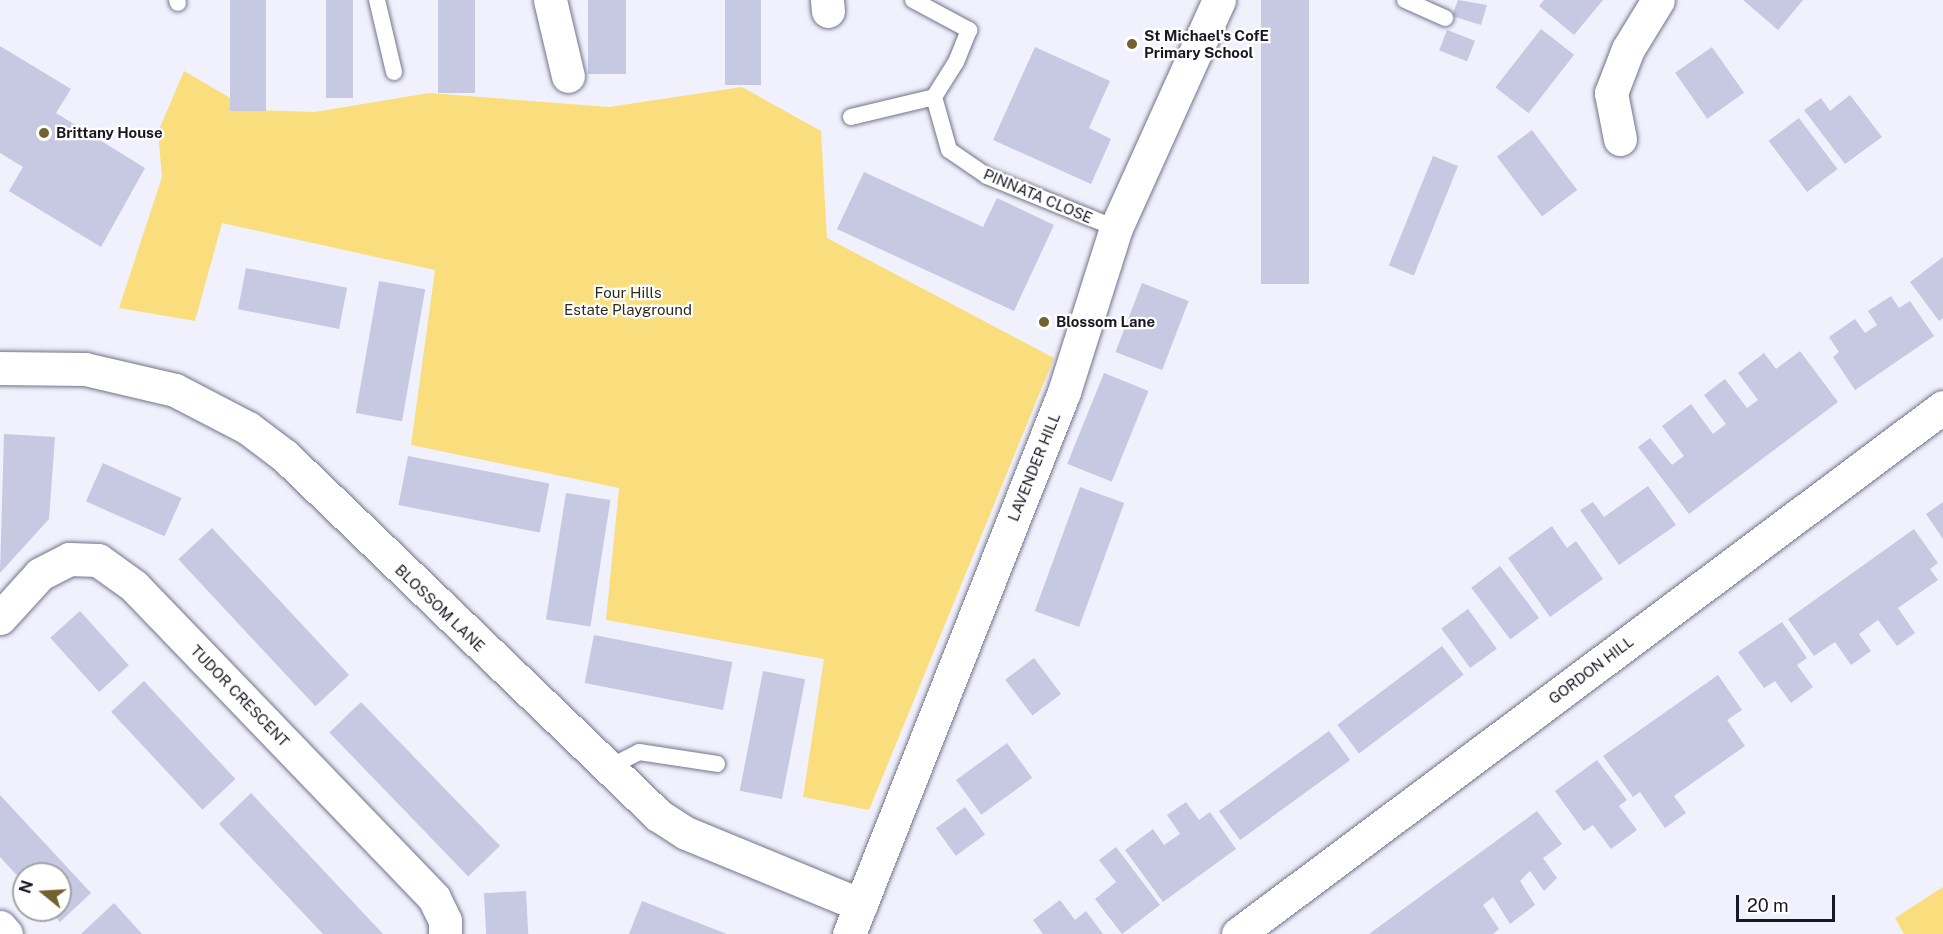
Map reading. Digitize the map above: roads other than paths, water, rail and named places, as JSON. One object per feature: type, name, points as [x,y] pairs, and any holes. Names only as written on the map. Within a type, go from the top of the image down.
[{"type":"street","points":[[550,0],[568,76]]},
{"type":"street","name":"LAVENDER HILL","points":[[855,919],[1064,392],[1116,228],[1219,0]]},
{"type":"street","points":[[1620,139],[1611,93],[1628,49],[1658,0]]},
{"type":"street","name":"BLOSSOM LANE","points":[[0,368],[84,369],[175,390],[248,428],[285,456],[606,768],[686,833],[855,919]]},
{"type":"street","name":"GORDON HILL","points":[[1238,934],[1943,407]]},
{"type":"street","name":"TUDOR CRESCENT","points":[[0,618],[40,574],[69,559],[98,560],[134,586],[434,898],[444,921],[444,934]]},
{"type":"street","points":[[0,927],[6,934]]},
{"type":"lane","points":[[377,0],[394,72]]},
{"type":"lane","points":[[851,117],[934,97],[956,62],[969,30],[913,0]]},
{"type":"lane","points":[[1405,0],[1445,18]]},
{"type":"lane","name":"PINNATA CLOSE","points":[[934,97],[949,150],[987,176],[1116,228]]},
{"type":"lane","points":[[606,768],[639,752],[717,764]]},
{"type":"place","name":"St Michael's CofE Primary School","points":[[1132,44]]},
{"type":"place","name":"Brittany House","points":[[44,133]]},
{"type":"place","name":"Blossom Lane","points":[[1044,322]]},
{"type":"park label","name":"Four Hills Estate Playground","points":[[628,300]]}]
